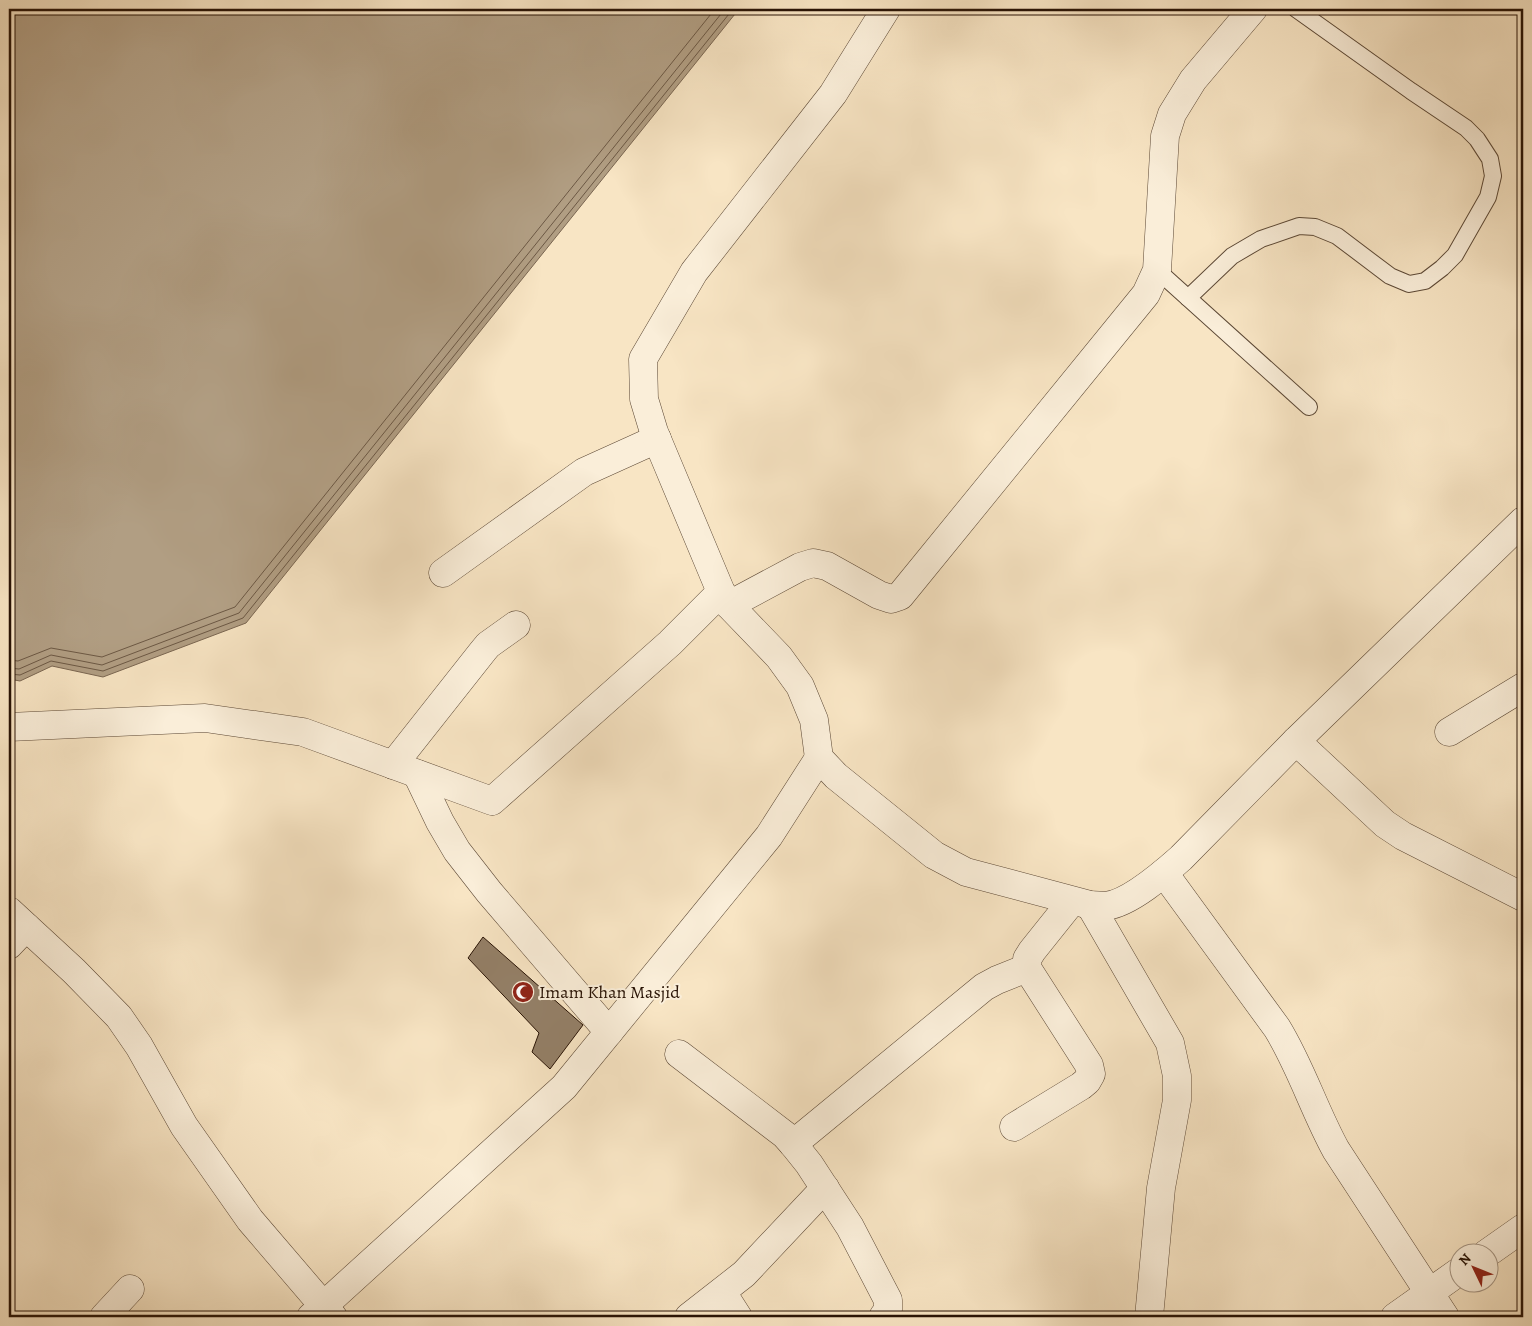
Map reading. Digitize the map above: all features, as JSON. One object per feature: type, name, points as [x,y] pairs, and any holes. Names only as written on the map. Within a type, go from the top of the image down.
[{"type":"street","points":[[886,9],[833,94],[694,272],[643,359],[644,399],[657,439],[725,598],[779,656],[800,686],[814,720],[819,758],[836,776],[934,855],[966,872],[1081,903],[1106,906],[1128,898],[1164,873],[1523,521]]},
{"type":"street","points":[[9,727],[205,718],[303,732],[492,801],[670,642],[725,598],[813,563],[827,566],[879,596],[891,599],[900,596],[1146,294],[1157,270],[1165,136],[1172,114],[1193,80],[1253,9]]},
{"type":"street","points":[[442,573],[584,472],[657,439]]},
{"type":"street","points":[[405,770],[482,651],[516,625]]},
{"type":"street","points":[[1449,732],[1523,687]]},
{"type":"street","points":[[1296,742],[1385,824],[1403,836],[1523,897]]},
{"type":"street","points":[[15,928],[74,971],[119,1018],[139,1046],[184,1126],[250,1220],[322,1314],[564,1087],[769,836],[819,758]]},
{"type":"street","points":[[405,770],[457,851],[489,892],[609,1032]]},
{"type":"street","points":[[1164,873],[1277,1028],[1289,1048],[1336,1150],[1445,1317]]},
{"type":"street","points":[[1014,1127],[1081,1086],[1091,1074],[1089,1065],[1027,968],[1027,959],[1032,951],[1081,903]]},
{"type":"street","points":[[1081,903],[1170,1043],[1176,1076],[1177,1100],[1161,1188],[1149,1317]]},
{"type":"street","points":[[792,1144],[984,988],[997,980],[1027,968]]},
{"type":"street","points":[[679,1054],[785,1136],[809,1164],[850,1226],[888,1300],[888,1310],[883,1317]]},
{"type":"street","points":[[689,1317],[744,1274],[825,1188]]},
{"type":"street","points":[[1500,1244],[1523,1228]]},
{"type":"street","points":[[1395,1317],[1450,1278]]},
{"type":"street","points":[[104,1317],[130,1289]]},
{"type":"street","points":[[722,1292],[738,1317]]},
{"type":"lane","points":[[1188,298],[1232,256],[1261,239],[1299,226],[1315,227],[1337,236],[1390,276],[1409,284],[1425,281],[1455,255],[1488,197],[1493,176],[1490,159],[1477,138],[1466,128],[1410,91],[1296,9]]},
{"type":"lane","points":[[1157,270],[1309,407]]},
{"type":"water","points":[[9,9],[739,9],[246,623],[103,677],[52,666],[20,681],[9,679]]},
{"type":"building","name":"Imam Khan Masjid","points":[[483,937],[583,1025],[550,1069],[532,1052],[539,1033],[468,958]]},
{"type":"place","name":"Imam Khan Masjid","points":[[523,992]]}]
